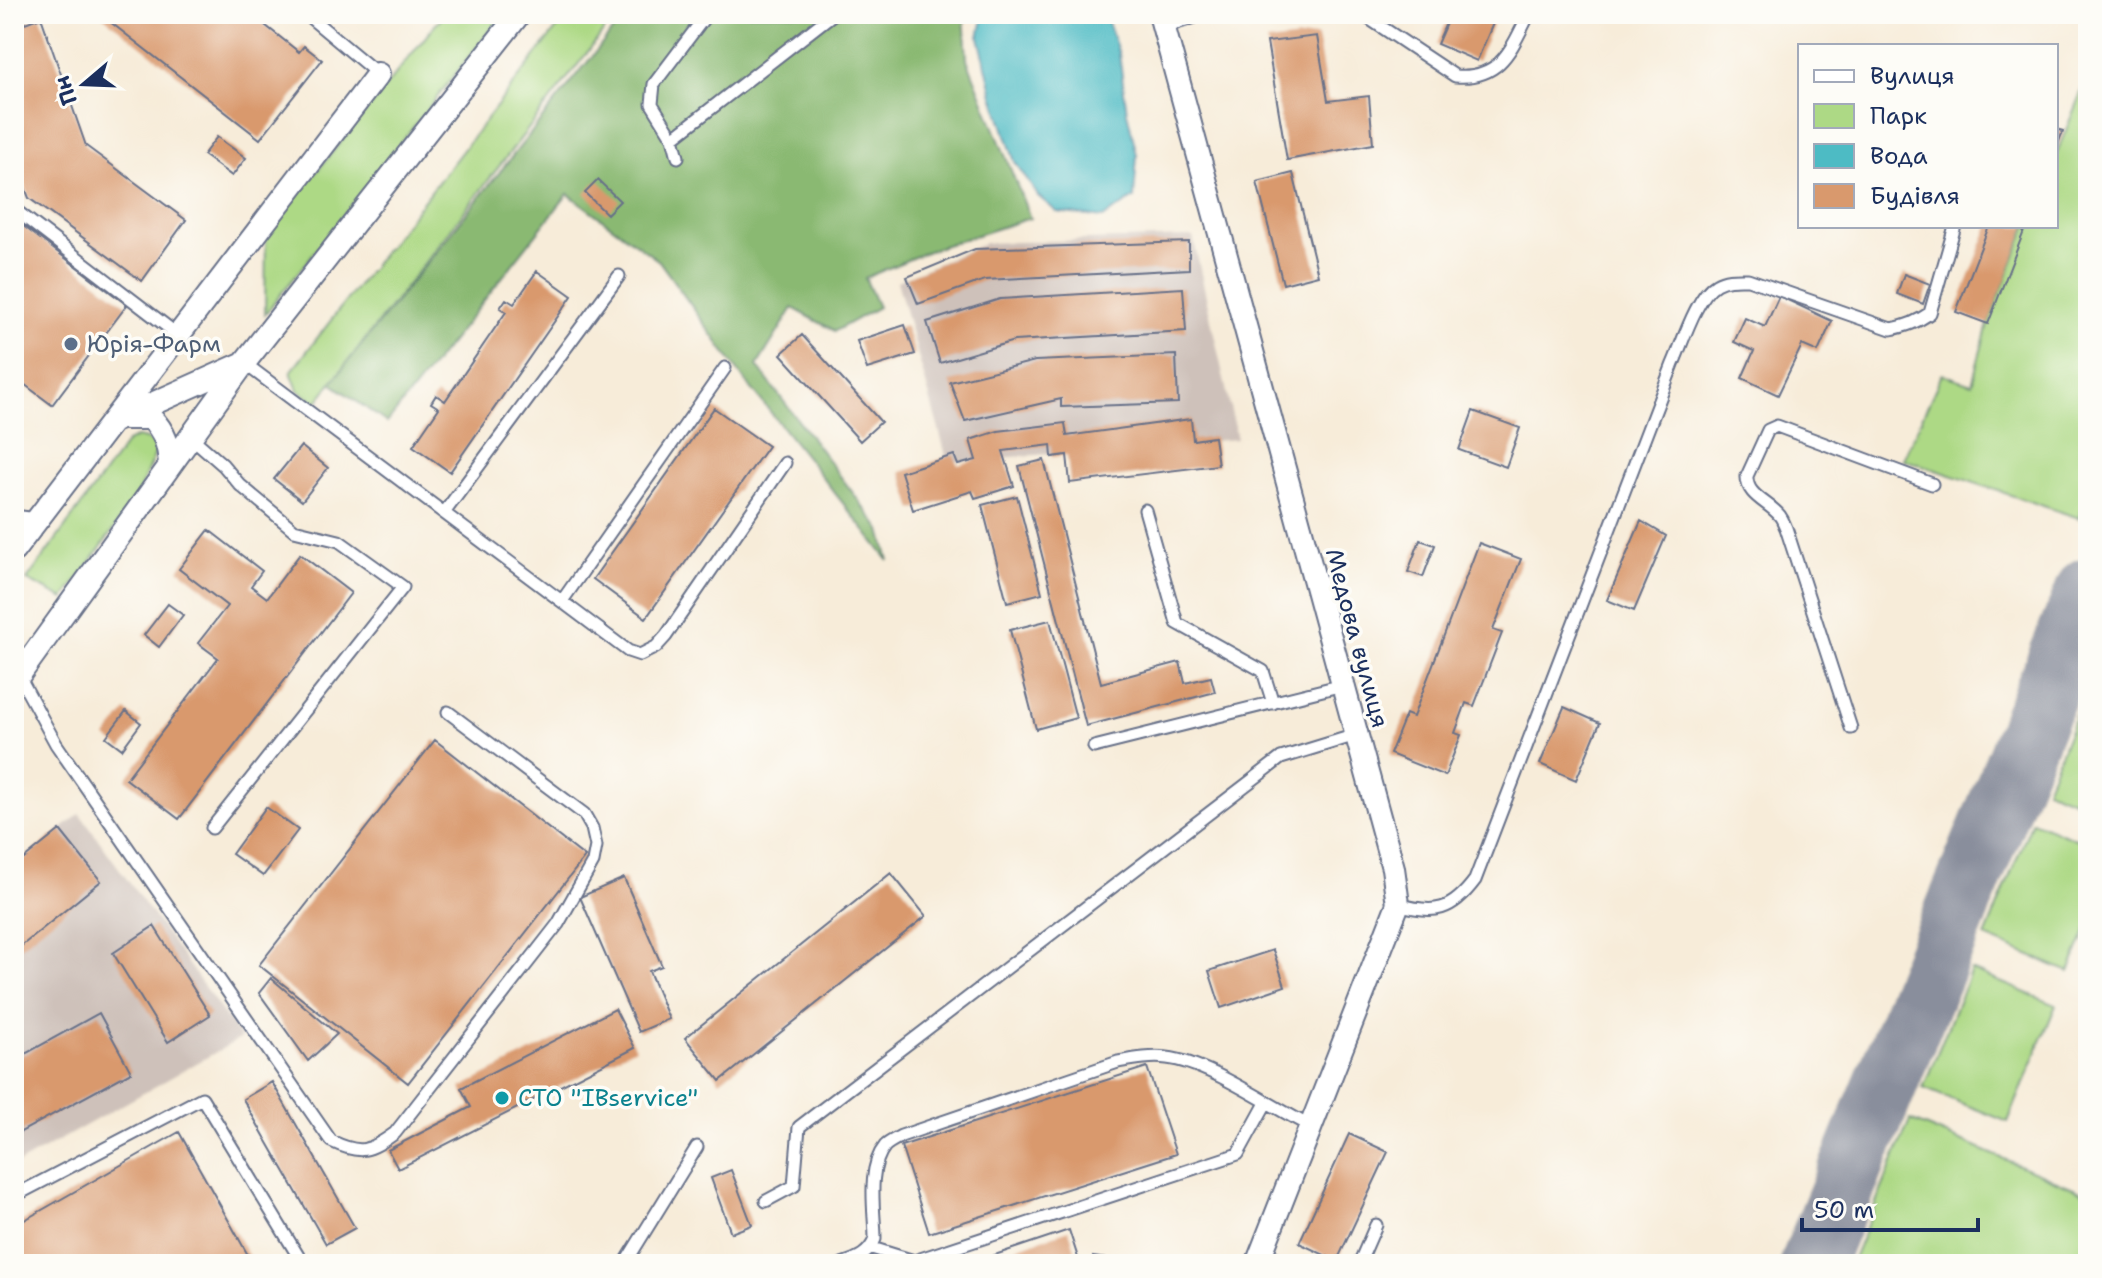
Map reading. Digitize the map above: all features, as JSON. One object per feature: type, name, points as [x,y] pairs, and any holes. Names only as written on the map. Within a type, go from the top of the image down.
[{"type":"street","points":[[16,679],[244,363],[519,14]]},
{"type":"street","name":"Медова вулиця","points":[[1162,20],[1393,868],[1398,904],[1260,1258]]},
{"type":"street","points":[[14,550],[378,74]]},
{"type":"street","points":[[110,423],[244,363]]},
{"type":"street","points":[[110,423],[131,417],[151,418],[161,428],[167,441],[170,465]]},
{"type":"lane","points":[[306,14],[378,74]]},
{"type":"lane","points":[[678,157],[673,138],[652,104],[654,84],[707,14]]},
{"type":"lane","points":[[673,138],[833,14]]},
{"type":"lane","points":[[1162,20],[1204,14]]},
{"type":"lane","points":[[1362,14],[1455,76],[1473,78],[1491,70],[1508,56],[1529,14]]},
{"type":"lane","points":[[14,209],[178,335]]},
{"type":"lane","points":[[1398,904],[1418,910],[1438,910],[1454,903],[1475,880],[1673,364],[1702,298],[1714,285],[1729,279],[1748,279],[1891,329],[1905,326],[1918,322],[1930,313],[1954,228]]},
{"type":"lane","points":[[444,513],[619,276]]},
{"type":"lane","points":[[244,363],[628,651],[640,655],[656,647],[666,636],[785,463]]},
{"type":"lane","points":[[562,601],[725,368]]},
{"type":"lane","points":[[1851,728],[1786,528],[1780,516],[1752,491],[1747,476],[1768,430],[1777,426],[1932,484]]},
{"type":"lane","points":[[191,437],[240,485],[294,530],[339,541],[403,587],[212,828]]},
{"type":"lane","points":[[1145,510],[1177,623],[1263,671],[1273,703]]},
{"type":"lane","points":[[14,516],[37,519]]},
{"type":"lane","points":[[16,679],[56,744],[331,1141],[352,1151],[375,1148],[395,1133],[558,924],[593,862],[596,846],[592,828],[584,814],[448,712]]},
{"type":"lane","points":[[1094,747],[1343,685]]},
{"type":"lane","points":[[766,1201],[794,1186],[799,1127],[1281,758],[1356,735]]},
{"type":"lane","points":[[842,1264],[857,1259],[872,1248],[875,1239],[874,1180],[877,1161],[885,1145],[901,1136],[1118,1062],[1144,1057],[1168,1058],[1199,1066],[1312,1127]]},
{"type":"lane","points":[[14,1196],[202,1098],[303,1264]]},
{"type":"lane","points":[[872,1248],[914,1261],[1238,1154],[1266,1103]]},
{"type":"lane","points":[[620,1264],[626,1262],[697,1147]]},
{"type":"lane","points":[[1359,1264],[1376,1225]]},
{"type":"lane","points":[[1260,1258],[1291,1264]]},
{"type":"shaded area","points":[[1193,237],[1237,439],[948,462],[897,281],[985,243]]},
{"type":"shaded area","points":[[80,814],[241,1038],[14,1166],[14,867]]},
{"type":"green space","points":[[444,14],[503,14],[265,314],[266,234]]},
{"type":"green space","points":[[568,14],[617,14],[316,403],[298,390],[291,372]]},
{"type":"green space","points":[[626,14],[964,14],[967,59],[1030,218],[933,249],[865,278],[878,307],[835,331],[793,308],[757,366],[881,530],[889,561],[744,379],[659,261],[568,194],[387,423],[331,383]]},
{"type":"green space","points":[[2088,75],[2088,497],[2079,518],[1903,459],[1942,374],[1972,384],[1988,324],[2026,228],[2058,228],[2058,150]]},
{"type":"green space","points":[[137,437],[158,447],[136,498],[64,599],[27,580],[127,442]]},
{"type":"green space","points":[[2088,685],[2088,806],[2046,789]]},
{"type":"green space","points":[[2032,821],[2088,844],[2088,927],[2069,972],[1985,937]]},
{"type":"green space","points":[[1971,970],[2056,1005],[2008,1122],[1923,1088]]},
{"type":"green space","points":[[1910,1120],[2088,1194],[2088,1264],[1851,1264]]},
{"type":"water","points":[[984,14],[1105,14],[1119,54],[1137,155],[1134,198],[1103,218],[1057,212],[1038,196],[1015,162],[993,95],[979,37]]},
{"type":"building","points":[[100,14],[251,14],[299,52],[304,46],[322,60],[260,139]]},
{"type":"building","points":[[1450,14],[1497,14],[1477,61],[1437,44]]},
{"type":"building","points":[[41,17],[86,146],[186,220],[142,281],[29,198],[14,159],[14,27]]},
{"type":"building","points":[[1317,36],[1328,101],[1369,96],[1373,144],[1287,160],[1267,42]]},
{"type":"building","points":[[217,137],[246,158],[232,176],[203,155]]},
{"type":"building","points":[[1293,173],[1318,275],[1283,284],[1257,182]]},
{"type":"building","points":[[598,180],[620,201],[607,214],[585,193]]},
{"type":"building","points":[[14,219],[127,305],[52,405],[16,378],[14,380]]},
{"type":"building","points":[[1988,228],[2025,228],[1988,324],[1956,312]]},
{"type":"building","points":[[1189,242],[1189,269],[985,280],[918,304],[907,277],[975,249]]},
{"type":"building","points":[[537,271],[572,296],[450,472],[413,446],[439,408],[431,403],[436,395],[445,401],[506,312],[500,308],[506,299],[514,304]]},
{"type":"building","points":[[1904,274],[1930,284],[1923,304],[1897,294]]},
{"type":"building","points":[[1183,288],[1186,331],[1014,341],[940,363],[927,322],[1000,299]]},
{"type":"building","points":[[1779,296],[1832,321],[1818,352],[1802,345],[1778,395],[1742,378],[1754,351],[1734,342],[1745,318],[1765,327]]},
{"type":"building","points":[[905,325],[915,354],[867,369],[857,341]]},
{"type":"building","points":[[802,335],[881,422],[860,441],[781,354]]},
{"type":"building","points":[[1176,355],[1178,403],[1061,407],[1061,399],[965,421],[950,382],[1035,361]]},
{"type":"building","points":[[714,408],[768,446],[646,618],[593,579]]},
{"type":"building","points":[[1473,411],[1520,428],[1506,467],[1459,450]]},
{"type":"building","points":[[1191,419],[1193,440],[1214,437],[1218,465],[1070,483],[1067,455],[1052,457],[1051,445],[1003,451],[1014,486],[975,498],[972,491],[913,510],[901,472],[954,455],[958,465],[976,460],[970,440],[998,431],[1065,423],[1067,436]]},
{"type":"building","points":[[301,446],[328,468],[302,501],[274,479]]},
{"type":"building","points":[[1044,460],[1101,683],[1180,662],[1185,683],[1211,677],[1215,692],[1086,726],[1019,466]]},
{"type":"building","points":[[1017,496],[1042,593],[1007,602],[982,505]]},
{"type":"building","points":[[1641,521],[1666,536],[1634,611],[1607,600]]},
{"type":"building","points":[[209,530],[262,571],[251,586],[267,598],[300,554],[351,593],[179,819],[126,779],[218,658],[198,643],[227,606],[179,569]]},
{"type":"building","points":[[1420,540],[1435,545],[1423,577],[1408,572]]},
{"type":"building","points":[[1479,543],[1521,559],[1493,630],[1502,633],[1474,706],[1466,703],[1455,733],[1461,735],[1445,776],[1390,754],[1406,714],[1413,717]]},
{"type":"building","points":[[168,604],[183,615],[159,647],[144,635]]},
{"type":"building","points":[[1050,620],[1076,718],[1036,729],[1010,630]]},
{"type":"building","points":[[1564,707],[1600,723],[1576,780],[1540,764]]},
{"type":"building","points":[[126,711],[141,723],[122,749],[106,737]]},
{"type":"building","points":[[435,740],[585,857],[408,1083],[259,965]]},
{"type":"building","points":[[266,807],[298,830],[263,876],[232,854]]},
{"type":"building","points":[[60,830],[101,881],[14,952],[14,867]]},
{"type":"building","points":[[891,873],[926,916],[720,1081],[685,1038]]},
{"type":"building","points":[[624,878],[662,966],[649,971],[669,1019],[639,1032],[580,897]]},
{"type":"building","points":[[154,926],[210,1015],[168,1042],[113,953]]},
{"type":"building","points":[[1273,950],[1285,986],[1221,1008],[1209,971]]},
{"type":"building","points":[[271,978],[337,1034],[308,1061],[259,993]]},
{"type":"building","name":"СТО \"IBservice\"","points":[[615,1009],[635,1048],[398,1169],[388,1150],[471,1107],[461,1088]]},
{"type":"building","points":[[99,1013],[131,1072],[19,1133],[14,1124],[14,1060]]},
{"type":"building","points":[[1147,1067],[1176,1154],[929,1233],[901,1146]]},
{"type":"building","points":[[272,1082],[355,1228],[326,1244],[243,1099]]},
{"type":"building","points":[[179,1132],[253,1264],[14,1264],[14,1226]]},
{"type":"building","points":[[1349,1134],[1388,1152],[1337,1261],[1299,1243]]},
{"type":"building","points":[[731,1170],[752,1225],[731,1233],[711,1178]]},
{"type":"building","points":[[1069,1230],[1080,1264],[971,1264],[971,1263]]},
{"type":"building","points":[[1093,1257],[1129,1262],[1129,1264],[1092,1264]]},
{"type":"taxiway","points":[[1812,1264],[2088,589]]},
{"type":"place","name":"Юрія-Фарм","points":[[71,344]]},
{"type":"place","name":"СТО \"IBservice\"","points":[[502,1098]]}]
